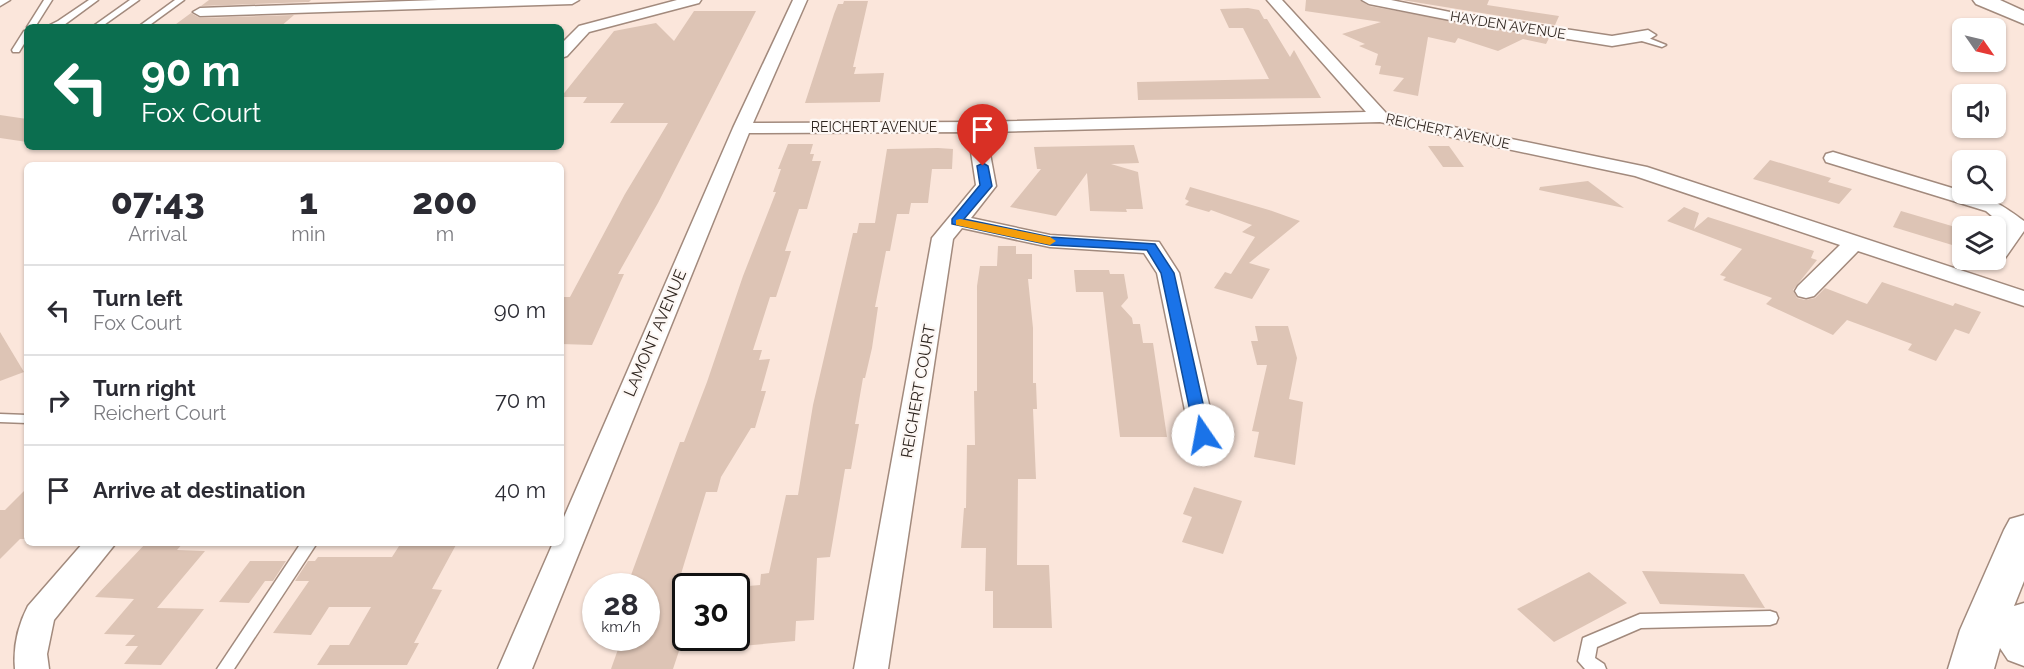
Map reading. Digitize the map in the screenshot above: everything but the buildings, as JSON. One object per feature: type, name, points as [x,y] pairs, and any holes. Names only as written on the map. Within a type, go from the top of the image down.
[{"type":"main road","points":[[1983,0],[2024,18]]},
{"type":"main road","points":[[2010,0],[2024,6]]},
{"type":"main road","points":[[1971,669],[1982,630],[2022,543]]},
{"type":"main road","points":[[2024,621],[2018,640],[2024,647]]},
{"type":"street","points":[[200,12],[572,0]]},
{"type":"street","points":[[564,49],[579,31],[584,29],[694,0]]},
{"type":"street","name":"LAMONT AVENUE","points":[[515,669],[742,128],[800,0]]},
{"type":"street","points":[[1274,0],[1380,117]]},
{"type":"street","name":"HAYDEN AVENUE","points":[[1369,0],[1450,16],[1612,41],[1643,36]]},
{"type":"street","points":[[321,21],[333,8]]},
{"type":"street","name":"REICHERT AVENUE","points":[[742,128],[976,127],[1380,117],[1640,171],[2024,299]]},
{"type":"street","name":"REICHERT COURT","points":[[871,669],[943,238],[986,186],[976,127]]},
{"type":"street","points":[[1833,158],[1993,207],[2004,216]]},
{"type":"street","points":[[2006,217],[2017,226],[2006,241]]},
{"type":"street","points":[[956,221],[1050,241],[1151,247],[1168,273],[1203,435]]},
{"type":"street","points":[[1806,291],[1854,243]]},
{"type":"street","points":[[1976,283],[1985,270]]},
{"type":"street","points":[[32,669],[30,654],[39,615],[98,546]]},
{"type":"lane","points":[[33,24],[48,0]]},
{"type":"lane","points":[[58,24],[94,0]]},
{"type":"lane","points":[[100,24],[135,0]]},
{"type":"lane","points":[[146,24],[180,0]]},
{"type":"lane","points":[[1643,36],[1662,45]]},
{"type":"lane","points":[[24,38],[16,50],[24,49]]},
{"type":"lane","points":[[0,418],[24,419]]},
{"type":"lane","points":[[225,669],[307,546]]},
{"type":"lane","points":[[1598,669],[1586,661],[1588,643],[1640,621],[1770,618]]},
{"type":"slow traffic","points":[[960,222],[1050,241]]},
{"type":"route","points":[[983,166],[986,186],[956,221],[1050,241],[1151,247],[1168,273],[1203,435]]}]
